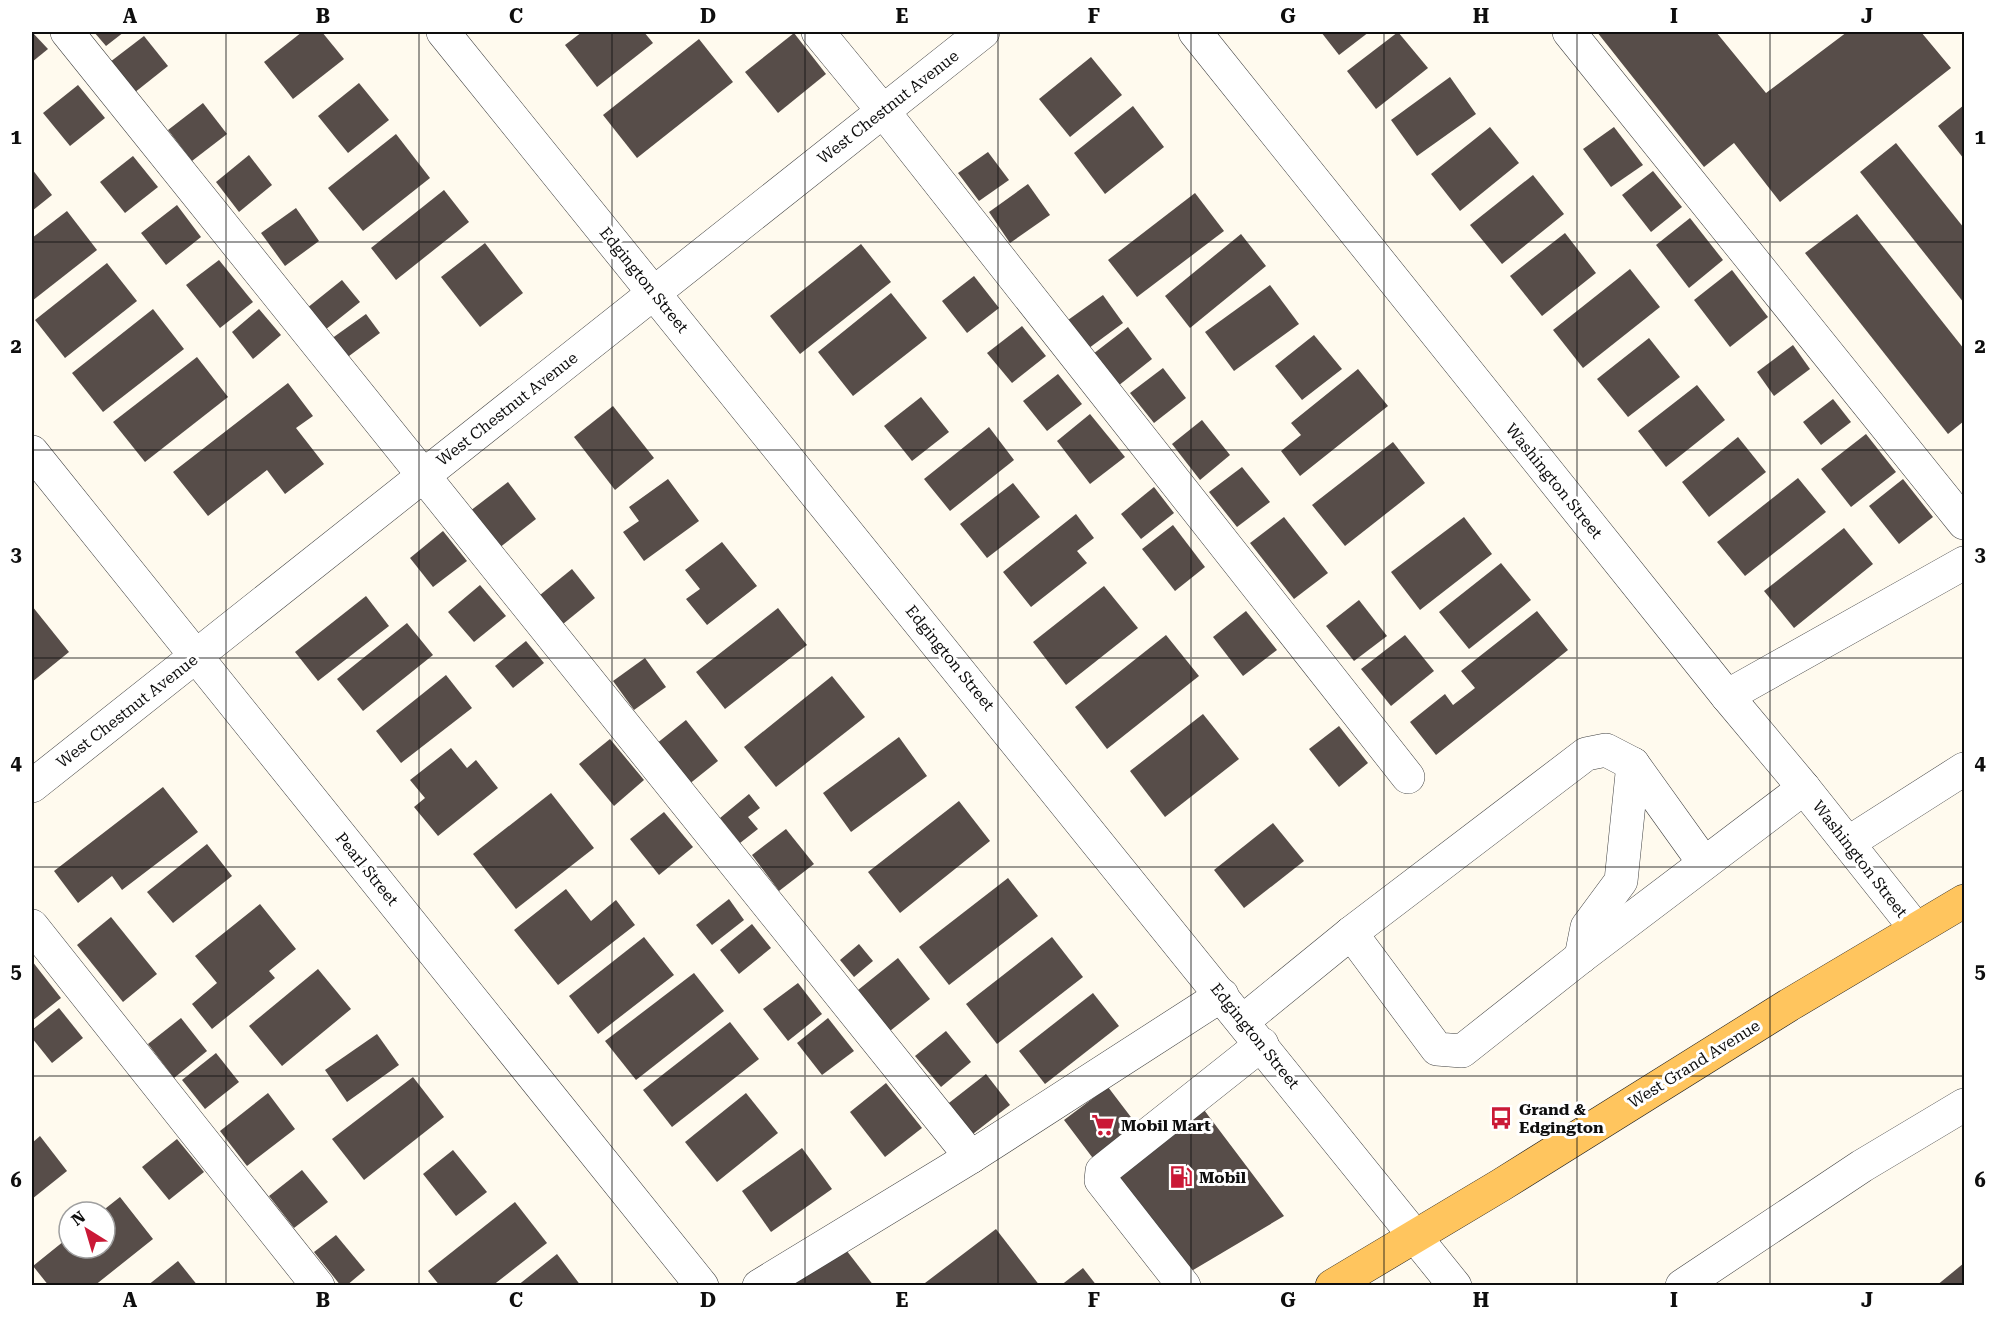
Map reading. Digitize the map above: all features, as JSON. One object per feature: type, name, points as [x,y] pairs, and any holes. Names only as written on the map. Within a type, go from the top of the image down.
[{"type":"main road","name":"West Grand Avenue","points":[[1332,1286],[1965,901]]},
{"type":"street","points":[[67,32],[971,1157]]},
{"type":"street","name":"Edgington Street","points":[[443,32],[1455,1286]]},
{"type":"street","points":[[818,32],[883,111],[1408,777]]},
{"type":"street","name":"West Chestnut Avenue","points":[[32,786],[983,32]]},
{"type":"street","name":"Washington Street","points":[[1195,32],[1916,929]]},
{"type":"street","points":[[1569,32],[1965,523]]},
{"type":"street","name":"Pearl Street","points":[[32,452],[702,1286]]},
{"type":"street","points":[[1727,696],[1964,565]]},
{"type":"street","points":[[1184,1286],[1101,1180],[1102,1171],[1252,1033],[1351,933],[1586,754],[1606,750],[1633,764],[1704,863]]},
{"type":"street","points":[[1581,957],[1587,927],[1622,881],[1633,764]]},
{"type":"street","points":[[1848,843],[1965,769]]},
{"type":"street","points":[[1351,933],[1437,1049],[1462,1051],[1581,957],[1804,788]]},
{"type":"street","points":[[32,926],[318,1286]]},
{"type":"street","points":[[759,1286],[971,1157],[1222,995]]},
{"type":"street","points":[[1682,1286],[1862,1166],[1965,1105]]},
{"type":"building","points":[[32,32],[48,49],[32,62]]},
{"type":"building","points":[[94,32],[124,32],[106,46]]},
{"type":"building","points":[[302,32],[322,32],[344,59],[293,99],[264,62]]},
{"type":"building","points":[[582,32],[644,32],[653,43],[597,87],[565,45]]},
{"type":"building","points":[[1321,32],[1369,32],[1339,55]]},
{"type":"building","points":[[1398,32],[1428,68],[1376,109],[1347,71]]},
{"type":"building","points":[[1597,32],[1716,32],[1766,93],[1847,32],[1921,32],[1951,68],[1780,202],[1734,143],[1704,167]]},
{"type":"building","points":[[794,33],[826,74],[778,113],[745,72]]},
{"type":"building","points":[[144,36],[168,66],[134,93],[110,62]]},
{"type":"building","points":[[699,39],[733,82],[637,158],[603,115]]},
{"type":"building","points":[[1091,57],[1122,95],[1070,137],[1039,99]]},
{"type":"building","points":[[1450,77],[1476,114],[1417,156],[1391,120]]},
{"type":"building","points":[[359,83],[389,120],[348,153],[318,116]]},
{"type":"building","points":[[78,85],[105,118],[70,146],[43,113]]},
{"type":"building","points":[[203,103],[227,134],[192,161],[168,130]]},
{"type":"building","points":[[1964,105],[1964,159],[1938,126]]},
{"type":"building","points":[[1133,106],[1164,147],[1105,194],[1074,153]]},
{"type":"building","points":[[1490,127],[1519,163],[1460,211],[1431,174]]},
{"type":"building","points":[[1614,127],[1643,165],[1611,187],[1583,149]]},
{"type":"building","points":[[396,134],[430,178],[363,231],[328,188]]},
{"type":"building","points":[[1896,143],[1964,228],[1964,303],[1860,172]]},
{"type":"building","points":[[988,152],[1009,180],[979,201],[958,173]]},
{"type":"building","points":[[249,155],[272,185],[239,212],[216,182]]},
{"type":"building","points":[[133,156],[158,187],[125,213],[100,182]]},
{"type":"building","points":[[32,169],[52,195],[32,211]]},
{"type":"building","points":[[1653,171],[1682,207],[1651,232],[1622,195]]},
{"type":"building","points":[[1533,175],[1564,214],[1502,264],[1470,225]]},
{"type":"building","points":[[1028,184],[1050,215],[1010,243],[989,212]]},
{"type":"building","points":[[444,190],[469,222],[396,280],[371,248]]},
{"type":"building","points":[[1195,193],[1224,231],[1137,297],[1108,260]]},
{"type":"building","points":[[177,205],[201,237],[166,265],[141,233]]},
{"type":"building","points":[[296,208],[319,241],[285,266],[261,233]]},
{"type":"building","points":[[67,211],[97,250],[32,301],[32,238]]},
{"type":"building","points":[[1857,214],[1964,349],[1964,421],[1948,434],[1805,253]]},
{"type":"building","points":[[1690,218],[1723,260],[1689,288],[1656,245]]},
{"type":"building","points":[[1565,233],[1596,273],[1542,316],[1510,276]]},
{"type":"building","points":[[1241,234],[1266,266],[1190,328],[1165,296]]},
{"type":"building","points":[[485,243],[523,293],[480,327],[441,277]]},
{"type":"building","points":[[861,244],[891,282],[800,354],[770,316]]},
{"type":"building","points":[[219,260],[253,302],[220,328],[186,285]]},
{"type":"building","points":[[107,263],[137,301],[65,358],[35,320]]},
{"type":"building","points":[[1630,269],[1660,307],[1583,368],[1553,330]]},
{"type":"building","points":[[1732,270],[1768,317],[1730,347],[1694,300]]},
{"type":"building","points":[[974,276],[999,308],[967,333],[942,301]]},
{"type":"building","points":[[342,280],[360,302],[325,330],[307,308]]},
{"type":"building","points":[[1270,285],[1299,324],[1234,371],[1205,332]]},
{"type":"building","points":[[891,293],[927,338],[853,396],[818,352]]},
{"type":"building","points":[[1103,295],[1123,323],[1089,348],[1068,320]]},
{"type":"building","points":[[153,309],[184,349],[103,412],[72,373]]},
{"type":"building","points":[[259,309],[281,335],[253,359],[232,332]]},
{"type":"building","points":[[366,314],[380,333],[345,359],[331,339]]},
{"type":"building","points":[[1022,326],[1046,356],[1012,383],[987,353]]},
{"type":"building","points":[[1128,327],[1152,359],[1118,386],[1093,354]]},
{"type":"building","points":[[1314,335],[1342,369],[1302,400],[1275,366]]},
{"type":"building","points":[[1649,338],[1680,377],[1628,417],[1597,379]]},
{"type":"building","points":[[1793,345],[1810,369],[1774,396],[1757,372]]},
{"type":"building","points":[[197,357],[228,397],[145,462],[113,422]]},
{"type":"building","points":[[1163,368],[1186,398],[1154,423],[1130,393]]},
{"type":"building","points":[[1358,369],[1388,406],[1300,476],[1281,451],[1301,435],[1291,423]]},
{"type":"building","points":[[1058,374],[1082,404],[1047,431],[1023,401]]},
{"type":"building","points":[[288,383],[313,416],[296,428],[324,464],[285,494],[267,470],[208,516],[173,472]]},
{"type":"building","points":[[1697,385],[1725,420],[1666,467],[1638,431]]},
{"type":"building","points":[[921,397],[949,432],[912,461],[884,426]]},
{"type":"building","points":[[1833,399],[1851,422],[1821,445],[1803,422]]},
{"type":"building","points":[[613,406],[654,458],[615,490],[574,437]]},
{"type":"building","points":[[1090,414],[1125,457],[1090,484],[1057,441]]},
{"type":"building","points":[[1202,420],[1230,455],[1200,480],[1172,444]]},
{"type":"building","points":[[989,427],[1014,460],[950,511],[924,479]]},
{"type":"building","points":[[1866,434],[1896,472],[1851,507],[1821,469]]},
{"type":"building","points":[[1738,437],[1766,472],[1709,517],[1682,482]]},
{"type":"building","points":[[1393,442],[1425,483],[1345,546],[1312,505]]},
{"type":"building","points":[[1242,467],[1270,502],[1237,527],[1209,492]]},
{"type":"building","points":[[1798,478],[1826,512],[1745,576],[1717,542]]},
{"type":"building","points":[[668,479],[699,521],[644,561],[623,532],[639,521],[629,507]]},
{"type":"building","points":[[1903,479],[1933,517],[1899,544],[1869,506]]},
{"type":"building","points":[[508,482],[536,519],[499,548],[470,511]]},
{"type":"building","points":[[1013,483],[1040,517],[987,558],[960,524]]},
{"type":"building","points":[[1154,487],[1174,513],[1141,539],[1121,514]]},
{"type":"building","points":[[1076,514],[1094,538],[1077,551],[1087,563],[1031,607],[1003,572]]},
{"type":"building","points":[[1284,517],[1328,573],[1294,599],[1250,543]]},
{"type":"building","points":[[1464,517],[1492,554],[1420,610],[1391,572]]},
{"type":"building","points":[[1173,525],[1205,567],[1175,591],[1142,549]]},
{"type":"building","points":[[1844,528],[1873,564],[1794,628],[1764,591]]},
{"type":"building","points":[[443,531],[467,561],[433,587],[410,558]]},
{"type":"building","points":[[722,542],[757,586],[707,625],[686,599],[700,589],[685,570]]},
{"type":"building","points":[[1501,563],[1531,600],[1469,649],[1439,612]]},
{"type":"building","points":[[572,569],[595,598],[563,624],[540,595]]},
{"type":"building","points":[[480,585],[506,616],[474,642],[448,612]]},
{"type":"building","points":[[1104,586],[1138,628],[1066,685],[1033,642]]},
{"type":"building","points":[[366,596],[389,626],[318,681],[295,652]]},
{"type":"building","points":[[1359,600],[1387,636],[1354,661],[1326,626]]},
{"type":"building","points":[[32,606],[69,652],[32,682]]},
{"type":"building","points":[[778,608],[807,645],[725,709],[696,672]]},
{"type":"building","points":[[1246,611],[1277,650],[1243,676],[1213,637]]},
{"type":"building","points":[[1537,611],[1568,650],[1436,755],[1410,722],[1445,694],[1453,705],[1475,688],[1461,671]]},
{"type":"building","points":[[407,623],[433,655],[363,711],[337,679]]},
{"type":"building","points":[[1166,635],[1199,676],[1107,749],[1075,707]]},
{"type":"building","points":[[1405,635],[1434,671],[1391,706],[1361,669]]},
{"type":"building","points":[[526,641],[544,663],[513,688],[495,666]]},
{"type":"building","points":[[645,658],[666,687],[634,710],[613,681]]},
{"type":"building","points":[[446,675],[472,708],[401,763],[376,731]]},
{"type":"building","points":[[832,676],[865,717],[776,787],[744,747]]},
{"type":"building","points":[[1203,714],[1239,759],[1165,817],[1130,771]]},
{"type":"building","points":[[686,720],[718,761],[688,785],[656,744]]},
{"type":"building","points":[[1339,726],[1368,763],[1339,787],[1309,749]]},
{"type":"building","points":[[899,737],[927,776],[851,832],[823,793]]},
{"type":"building","points":[[610,739],[644,780],[614,806],[579,764]]},
{"type":"building","points":[[451,748],[467,768],[476,760],[498,788],[438,836],[414,807],[425,798],[410,780]]},
{"type":"building","points":[[163,787],[198,832],[122,890],[112,876],[78,903],[54,871]]},
{"type":"building","points":[[551,793],[594,848],[516,909],[473,854]]},
{"type":"building","points":[[749,794],[760,808],[748,817],[758,829],[740,843],[720,818]]},
{"type":"building","points":[[959,801],[990,841],[900,913],[868,872]]},
{"type":"building","points":[[664,812],[693,847],[659,875],[630,839]]},
{"type":"building","points":[[1273,823],[1304,861],[1244,908],[1214,870]]},
{"type":"building","points":[[786,829],[814,864],[779,891],[752,855]]},
{"type":"building","points":[[207,844],[232,876],[173,923],[147,892]]},
{"type":"building","points":[[1008,878],[1038,916],[949,985],[919,947]]},
{"type":"building","points":[[566,889],[591,921],[616,900],[635,925],[558,985],[514,930]]},
{"type":"building","points":[[729,899],[744,920],[712,945],[696,925]]},
{"type":"building","points":[[260,904],[296,949],[269,971],[275,978],[212,1029],[192,1004],[217,983],[195,956]]},
{"type":"building","points":[[111,917],[157,974],[123,1002],[77,945]]},
{"type":"building","points":[[752,924],[771,948],[739,974],[720,950]]},
{"type":"building","points":[[644,937],[674,975],[598,1034],[569,996]]},
{"type":"building","points":[[1052,937],[1083,977],[997,1044],[966,1004]]},
{"type":"building","points":[[859,944],[873,961],[854,977],[840,960]]},
{"type":"building","points":[[898,958],[930,999],[890,1031],[858,990]]},
{"type":"building","points":[[32,961],[61,998],[32,1021]]},
{"type":"building","points":[[318,969],[351,1009],[282,1066],[249,1026]]},
{"type":"building","points":[[694,973],[724,1011],[636,1080],[605,1041]]},
{"type":"building","points":[[798,983],[822,1014],[788,1041],[763,1009]]},
{"type":"building","points":[[1093,993],[1119,1026],[1045,1084],[1019,1051]]},
{"type":"building","points":[[59,1008],[83,1038],[52,1063],[32,1038],[32,1030]]},
{"type":"building","points":[[181,1018],[207,1051],[174,1078],[148,1044]]},
{"type":"building","points":[[828,1018],[854,1051],[822,1075],[797,1043]]},
{"type":"building","points":[[730,1022],[759,1059],[672,1127],[643,1090]]},
{"type":"building","points":[[946,1031],[971,1062],[941,1087],[915,1056]]},
{"type":"building","points":[[377,1034],[399,1065],[347,1102],[325,1070]]},
{"type":"building","points":[[216,1053],[239,1082],[205,1109],[182,1080]]},
{"type":"building","points":[[986,1074],[1010,1105],[969,1137],[945,1106]]},
{"type":"building","points":[[413,1077],[444,1117],[364,1180],[332,1139]]},
{"type":"building","points":[[886,1083],[922,1128],[885,1157],[850,1112]]},
{"type":"building","name":"Mobil","points":[[1108,1087],[1140,1129],[1189,1090],[1284,1216],[1173,1282],[1117,1190],[1064,1120]]},
{"type":"building","points":[[268,1093],[295,1129],[247,1166],[220,1131]]},
{"type":"building","points":[[746,1093],[778,1133],[717,1182],[685,1142]]},
{"type":"building","points":[[40,1136],[67,1171],[32,1199],[32,1143]]},
{"type":"building","points":[[177,1139],[204,1172],[169,1200],[142,1167]]},
{"type":"building","points":[[802,1148],[832,1189],[771,1232],[742,1191]]},
{"type":"building","points":[[453,1150],[487,1192],[456,1216],[423,1174]]},
{"type":"building","points":[[302,1170],[328,1202],[294,1228],[269,1196]]},
{"type":"building","points":[[120,1197],[153,1239],[94,1286],[49,1286],[33,1266],[57,1247],[57,1260],[117,1260],[116,1200]]},
{"type":"building","points":[[515,1202],[547,1243],[492,1286],[440,1286],[428,1271]]},
{"type":"building","points":[[996,1229],[1040,1286],[927,1286],[925,1283]]},
{"type":"building","points":[[336,1235],[365,1270],[346,1286],[341,1286],[314,1252]]},
{"type":"building","points":[[843,1246],[874,1286],[791,1286]]},
{"type":"building","points":[[557,1254],[581,1286],[517,1286]]},
{"type":"building","points":[[178,1261],[198,1286],[147,1286]]},
{"type":"building","points":[[1964,1263],[1964,1286],[1936,1286]]},
{"type":"building","points":[[1083,1268],[1097,1286],[1060,1286]]},
{"type":"place","name":"Grand & Edgington","points":[[1501,1118]]},
{"type":"place","name":"Mobil Mart","points":[[1103,1125]]},
{"type":"place","name":"Mobil","points":[[1181,1177]]}]
